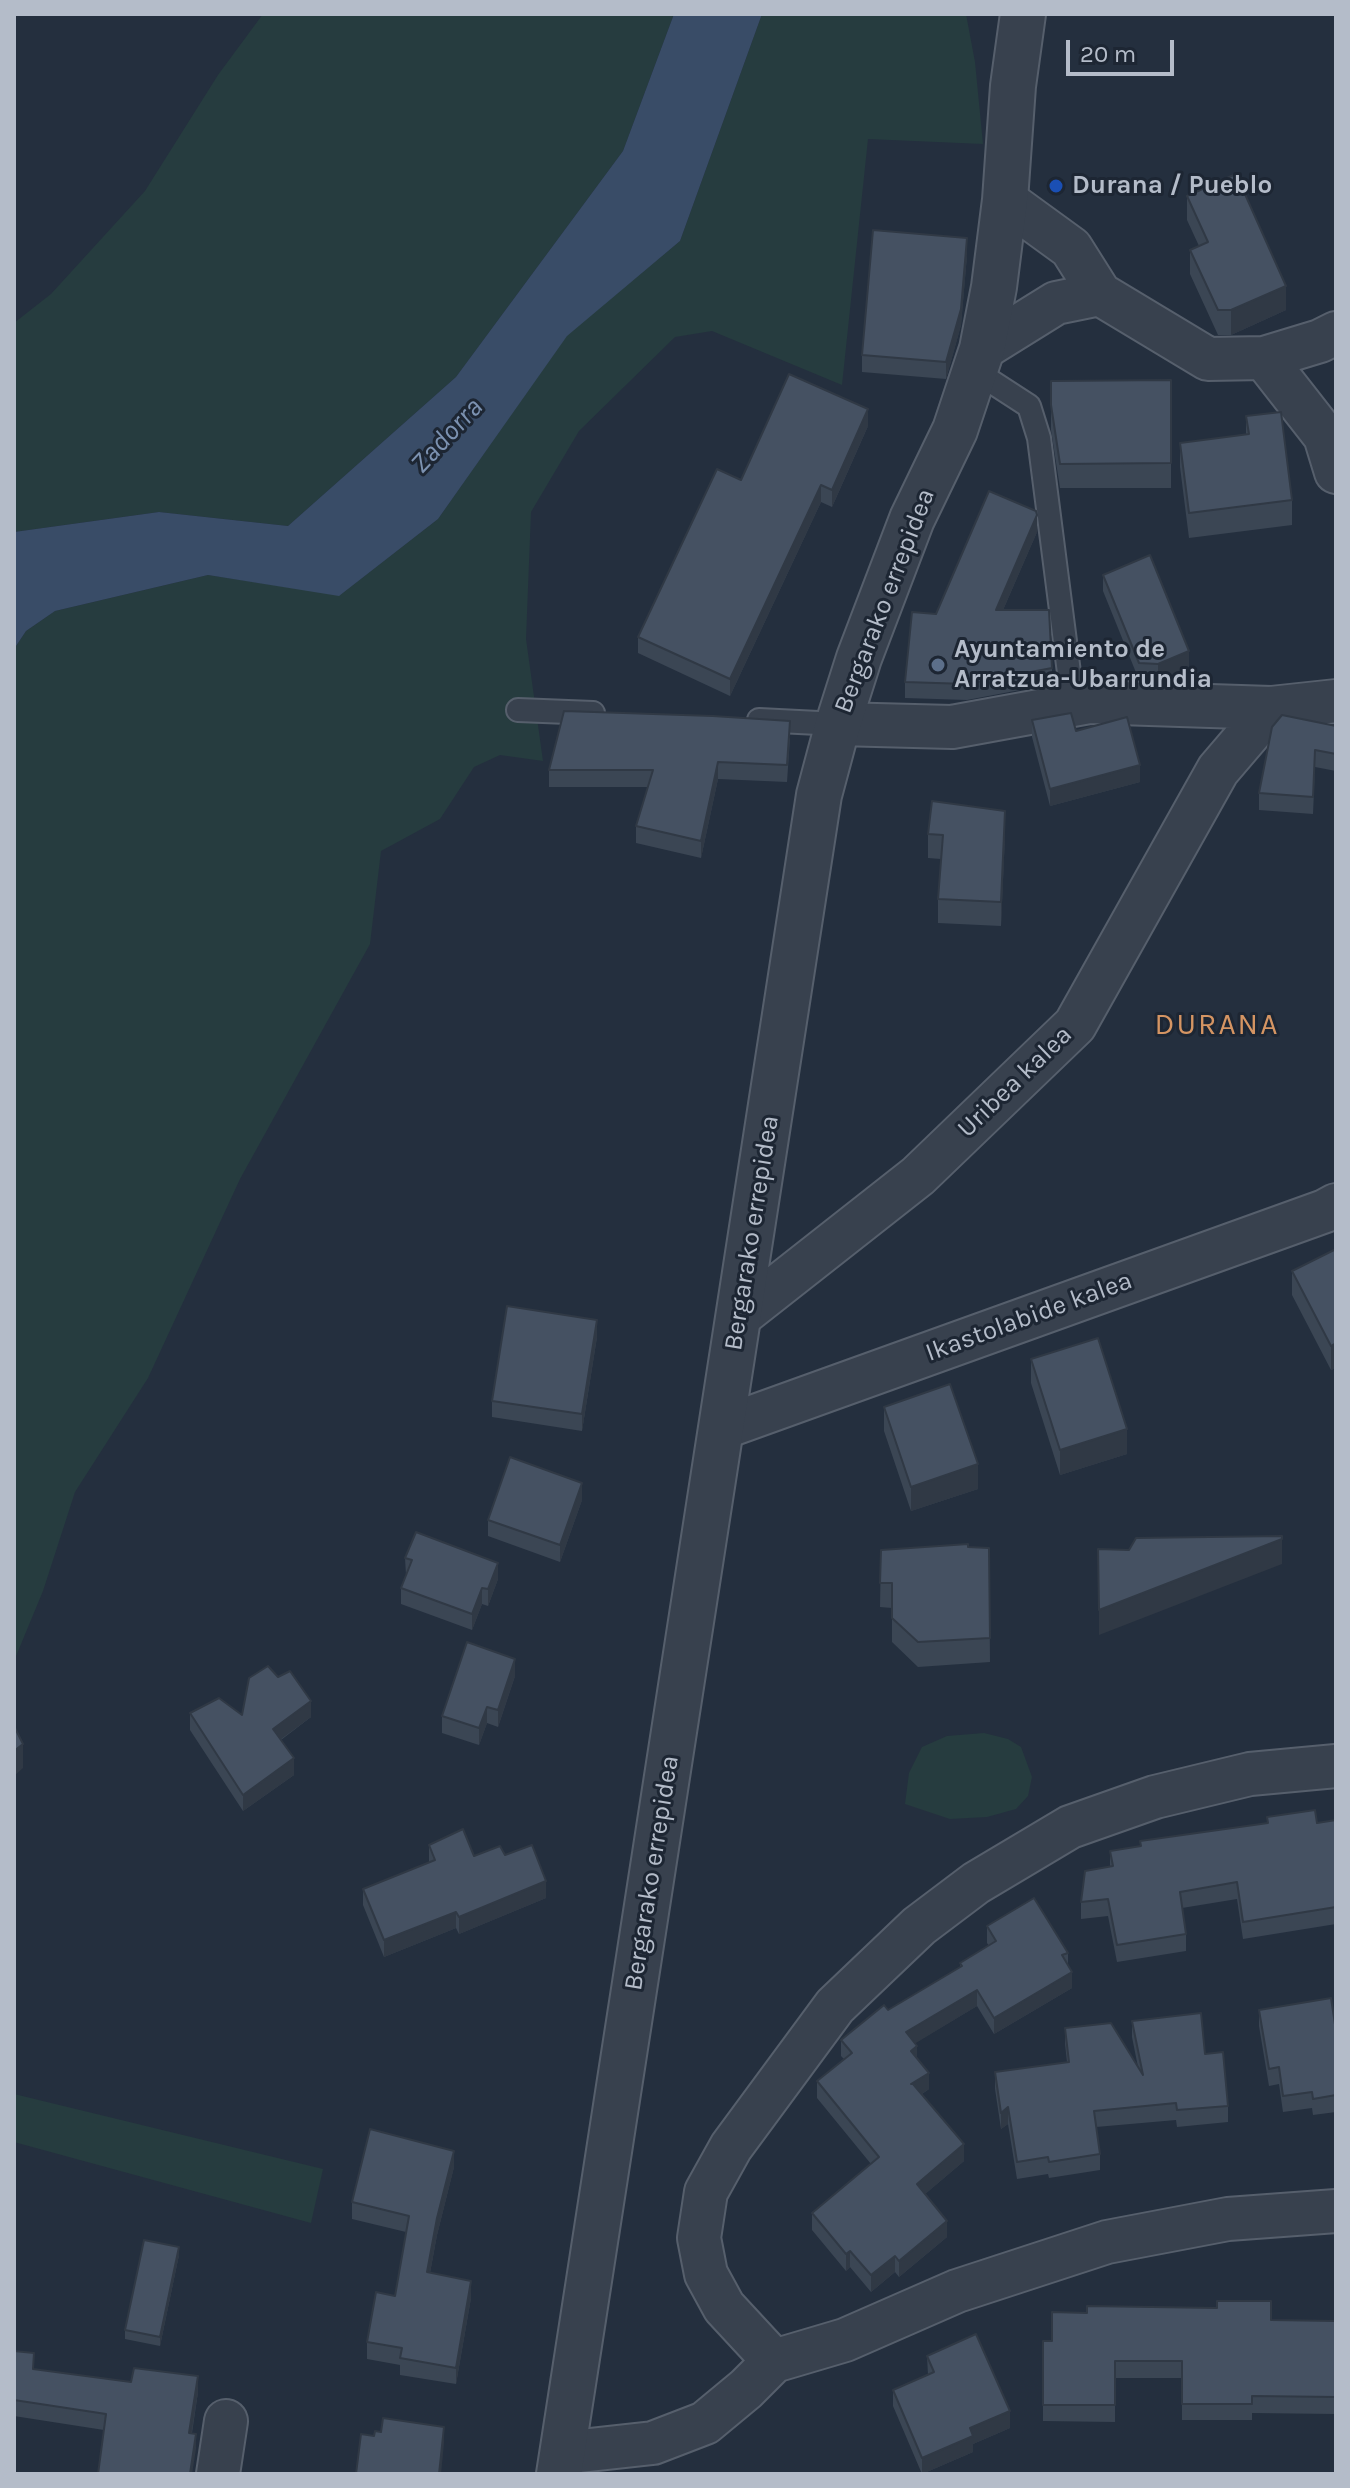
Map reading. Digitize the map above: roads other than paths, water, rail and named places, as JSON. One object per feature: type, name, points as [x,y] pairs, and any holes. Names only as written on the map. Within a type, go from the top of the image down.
[{"type":"street","points":[[993,14],[1013,86]]},
{"type":"street","name":"Bergarako errepidea","points":[[560,2464],[819,795],[859,658],[906,533],[955,430],[979,360],[994,287],[1023,14]]},
{"type":"street","points":[[1005,200],[1071,248],[1100,294],[1208,359],[1264,358],[1336,333]]},
{"type":"street","points":[[979,360],[1056,303],[1100,294]]},
{"type":"street","points":[[1264,358],[1325,436],[1336,472]]},
{"type":"street","points":[[838,724],[952,727],[1089,702],[1271,708],[1336,701]]},
{"type":"street","name":"Uribea kalea","points":[[740,1316],[918,1176],[1075,1025],[1218,770],[1271,708]]},
{"type":"street","name":"Ikastolabide kalea","points":[[722,1428],[1310,1217],[1336,1205]]},
{"type":"street","points":[[774,2361],[724,2307],[706,2274],[699,2238],[706,2192],[731,2147],[835,2006],[919,1926],[976,1883],[1070,1827],[1155,1797],[1250,1774],[1336,1766]]},
{"type":"street","points":[[560,2464],[653,2443],[705,2423],[774,2361],[845,2340],[957,2291],[1107,2242],[1228,2219],[1336,2211]]},
{"type":"street","points":[[218,2474],[226,2421]]},
{"type":"lane","points":[[979,360],[1029,406],[1039,438],[1073,704]]},
{"type":"lane","points":[[518,710],[609,713]]},
{"type":"lane","points":[[731,719],[838,724]]},
{"type":"water","name":"Zadorra","points":[[674,14],[762,14],[680,241],[567,336],[438,519],[339,596],[208,575],[55,611],[26,631],[14,649],[14,532],[159,512],[288,526],[456,377],[623,151]]},
{"type":"place","name":"Durana / Pueblo","points":[[1056,186]]},
{"type":"place","name":"Ayuntamiento de Arratzua-Ubarrundia","points":[[938,665]]},
{"type":"district","name":"DURANA","points":[[1217,1025]]}]
